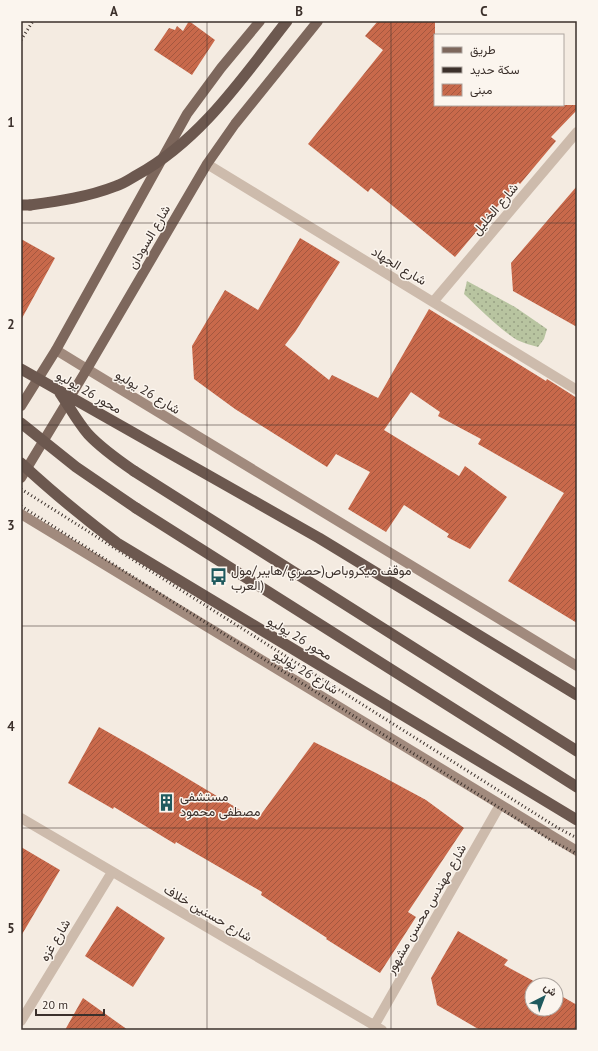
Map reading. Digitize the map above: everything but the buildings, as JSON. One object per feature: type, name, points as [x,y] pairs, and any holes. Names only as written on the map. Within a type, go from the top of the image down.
[{"type":"highway","points":[[21,205],[70,200],[117,186],[156,164],[191,135],[217,108],[287,21]]},
{"type":"highway","name":"محور 26 يوليو","points":[[21,369],[319,538],[577,695]]},
{"type":"highway","points":[[59,391],[77,420],[100,446],[134,472],[577,751]]},
{"type":"highway","points":[[21,423],[76,466],[136,508],[577,787]]},
{"type":"highway","name":"محور 26 يوليو","points":[[21,463],[61,500],[117,543],[577,820]]},
{"type":"main road","name":"شارع السودان","points":[[21,406],[56,350],[187,114],[221,68],[260,21]]},
{"type":"main road","name":"شارع السودان","points":[[21,478],[87,369],[207,164],[235,124],[318,21]]},
{"type":"main road","name":"شارع 26 يوليو","points":[[56,350],[577,666]]},
{"type":"main road","name":"شارع 26 يوليو","points":[[21,514],[577,851]]},
{"type":"street","name":"شارع الخليل","points":[[433,302],[577,132]]},
{"type":"street","name":"شارع الجهاد","points":[[207,164],[577,390]]},
{"type":"street","name":"شارع مهندس محسن مشهور","points":[[378,1028],[500,805]]},
{"type":"street","name":"شارع حسنين خلاف","points":[[21,818],[378,1028]]},
{"type":"street","name":"شارع غزه","points":[[21,1022],[112,872]]},
{"type":"green space","points":[[467,281],[515,307],[547,329],[544,339],[538,347],[517,340],[489,318],[464,294]]},
{"type":"railway","points":[[21,40],[33,21]]},
{"type":"railway","points":[[21,489],[558,828],[577,838]]},
{"type":"railway","points":[[21,506],[552,841],[577,854]]},
{"type":"place","name":"موقف ميكروباص(حصري/هايبر/مول العرب)","points":[[218,577]]},
{"type":"place","name":"مستشفى مصطفى محمود","points":[[167,803]]}]
